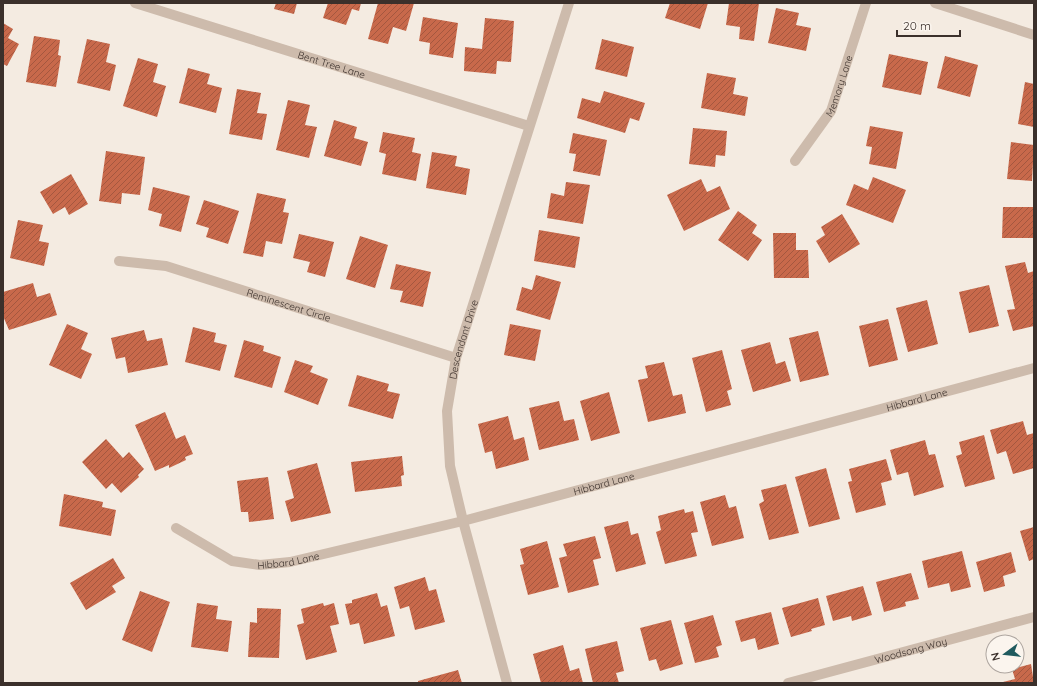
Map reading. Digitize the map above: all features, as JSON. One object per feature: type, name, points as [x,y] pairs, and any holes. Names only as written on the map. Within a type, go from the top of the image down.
[{"type":"street","name":"Bent Tree Lane","points":[[135,3],[529,126]]},
{"type":"street","name":"Descendant Drive","points":[[507,683],[463,521],[450,466],[447,411],[456,358],[569,3]]},
{"type":"street","name":"Memory Lane","points":[[795,161],[831,111],[866,3]]},
{"type":"street","points":[[935,3],[1034,35]]},
{"type":"street","name":"Reminescent Circle","points":[[119,261],[166,266],[456,358]]},
{"type":"street","name":"Hibbard Lane","points":[[176,528],[232,561],[260,565],[290,562],[463,521],[1034,368]]},
{"type":"street","name":"Woodsong Way","points":[[788,683],[1034,617]]},
{"type":"building","points":[[276,3],[297,3],[294,14],[274,9]]},
{"type":"building","points":[[328,3],[361,3],[359,11],[352,9],[346,25],[323,18]]},
{"type":"building","points":[[378,3],[414,3],[406,31],[393,27],[388,44],[368,39]]},
{"type":"building","points":[[670,3],[708,3],[700,29],[665,18]]},
{"type":"building","points":[[729,3],[759,3],[754,41],[739,39],[740,27],[726,25]]},
{"type":"building","points":[[776,8],[799,13],[796,25],[811,28],[806,51],[768,43]]},
{"type":"building","points":[[423,17],[458,23],[453,58],[429,54],[430,43],[419,41]]},
{"type":"building","points":[[485,18],[514,21],[511,62],[497,61],[496,74],[464,71],[465,47],[482,49]]},
{"type":"building","points":[[3,23],[13,29],[8,38],[19,44],[7,66],[3,64]]},
{"type":"building","points":[[34,36],[60,40],[58,55],[61,56],[56,87],[26,82]]},
{"type":"building","points":[[87,39],[110,44],[106,62],[116,65],[110,91],[77,83]]},
{"type":"building","points":[[602,39],[634,47],[627,77],[595,69]]},
{"type":"building","points":[[889,54],[928,62],[921,95],[882,87]]},
{"type":"building","points":[[945,56],[978,65],[970,97],[937,88]]},
{"type":"building","points":[[138,58],[158,64],[153,82],[166,86],[157,117],[123,106]]},
{"type":"building","points":[[188,68],[210,74],[207,84],[222,88],[216,113],[179,103]]},
{"type":"building","points":[[707,73],[736,78],[733,94],[748,97],[745,116],[701,108]]},
{"type":"building","points":[[1025,82],[1034,84],[1034,127],[1018,124]]},
{"type":"building","points":[[237,89],[261,93],[257,113],[267,114],[262,140],[229,134]]},
{"type":"building","points":[[604,91],[645,103],[639,121],[630,118],[625,133],[577,118],[582,98],[600,103]]},
{"type":"building","points":[[288,100],[310,105],[305,125],[317,127],[309,158],[276,150]]},
{"type":"building","points":[[334,120],[357,127],[354,138],[368,142],[361,166],[324,156]]},
{"type":"building","points":[[870,126],[903,132],[896,169],[869,164],[872,147],[866,146]]},
{"type":"building","points":[[693,128],[727,131],[725,156],[716,155],[715,167],[689,164]]},
{"type":"building","points":[[383,132],[415,138],[412,152],[421,154],[416,181],[382,174],[386,154],[379,152]]},
{"type":"building","points":[[573,133],[607,140],[600,176],[573,171],[576,154],[569,153]]},
{"type":"building","points":[[1011,142],[1034,145],[1032,181],[1007,179]]},
{"type":"building","points":[[106,151],[145,157],[140,195],[122,193],[121,204],[99,201]]},
{"type":"building","points":[[432,152],[457,156],[455,166],[470,169],[466,195],[426,188]]},
{"type":"building","points":[[71,174],[88,204],[69,215],[65,207],[53,214],[40,192]]},
{"type":"building","points":[[873,177],[906,190],[893,223],[846,205],[854,184],[868,190]]},
{"type":"building","points":[[701,179],[707,192],[720,186],[730,209],[684,231],[667,195]]},
{"type":"building","points":[[566,182],[590,185],[583,224],[547,218],[551,193],[564,196]]},
{"type":"building","points":[[153,187],[190,196],[181,232],[159,226],[162,214],[148,210]]},
{"type":"building","points":[[257,193],[286,199],[283,212],[289,213],[282,244],[266,241],[263,257],[243,253]]},
{"type":"building","points":[[204,200],[239,211],[228,244],[206,237],[209,228],[196,224]]},
{"type":"building","points":[[1003,207],[1034,207],[1034,238],[1002,238]]},
{"type":"building","points":[[738,211],[757,225],[752,233],[762,240],[748,261],[718,240]]},
{"type":"building","points":[[842,214],[860,244],[829,263],[816,241],[825,235],[821,227]]},
{"type":"building","points":[[18,220],[43,225],[39,241],[49,243],[44,266],[10,258]]},
{"type":"building","points":[[539,230],[580,237],[575,268],[534,261]]},
{"type":"building","points":[[773,233],[796,233],[796,250],[808,250],[809,278],[774,278]]},
{"type":"building","points":[[299,234],[334,242],[325,277],[307,272],[310,262],[293,258]]},
{"type":"building","points":[[360,236],[388,245],[375,288],[346,279]]},
{"type":"building","points":[[1025,262],[1028,273],[1034,271],[1034,326],[1013,331],[1007,310],[1015,309],[1005,266]]},
{"type":"building","points":[[396,264],[431,272],[423,307],[400,302],[403,291],[390,289]]},
{"type":"building","points":[[536,275],[561,282],[550,320],[516,310],[522,287],[532,290]]},
{"type":"building","points":[[33,283],[37,297],[50,293],[57,315],[9,330],[3,316],[3,292]]},
{"type":"building","points":[[989,285],[999,326],[969,333],[959,292]]},
{"type":"building","points":[[927,300],[938,344],[908,352],[896,308]]},
{"type":"building","points":[[888,319],[898,360],[869,367],[859,326]]},
{"type":"building","points":[[67,324],[88,333],[81,349],[92,354],[81,379],[49,365]]},
{"type":"building","points":[[510,324],[541,330],[535,361],[504,355]]},
{"type":"building","points":[[193,327],[216,333],[214,342],[227,345],[220,371],[185,362]]},
{"type":"building","points":[[144,330],[147,341],[162,338],[168,365],[128,373],[125,357],[116,359],[111,338]]},
{"type":"building","points":[[818,331],[829,375],[800,382],[789,338]]},
{"type":"building","points":[[244,340],[264,346],[263,351],[281,357],[272,388],[234,377]]},
{"type":"building","points":[[770,342],[776,364],[785,361],[791,381],[753,392],[741,350]]},
{"type":"building","points":[[722,350],[732,389],[727,391],[731,405],[706,412],[692,358]]},
{"type":"building","points":[[295,360],[313,366],[310,372],[328,379],[318,405],[284,392]]},
{"type":"building","points":[[664,362],[673,396],[682,394],[686,413],[648,422],[638,380],[648,378],[645,366]]},
{"type":"building","points":[[357,375],[389,384],[387,391],[400,394],[393,419],[348,406]]},
{"type":"building","points":[[609,392],[620,433],[591,441],[580,401]]},
{"type":"building","points":[[559,401],[564,421],[574,419],[579,440],[539,450],[529,408]]},
{"type":"building","points":[[165,412],[176,439],[185,435],[193,454],[185,457],[186,460],[169,468],[169,465],[155,471],[135,425]]},
{"type":"building","points":[[508,416],[514,440],[524,437],[529,460],[496,469],[492,451],[485,453],[478,424]]},
{"type":"building","points":[[1023,421],[1027,435],[1034,433],[1034,468],[1013,474],[1006,451],[997,454],[990,430]]},
{"type":"building","points":[[984,435],[995,479],[965,487],[956,456],[962,454],[959,442]]},
{"type":"building","points":[[106,439],[123,458],[129,452],[144,469],[138,475],[139,477],[121,493],[112,483],[106,489],[82,462]]},
{"type":"building","points":[[925,440],[929,455],[935,454],[944,487],[914,496],[908,472],[897,475],[890,450]]},
{"type":"building","points":[[402,456],[404,475],[401,476],[402,486],[355,492],[351,462]]},
{"type":"building","points":[[886,459],[892,480],[881,483],[886,505],[856,513],[848,482],[852,481],[849,469]]},
{"type":"building","points":[[317,463],[331,513],[291,522],[285,501],[294,498],[287,471]]},
{"type":"building","points":[[826,468],[840,519],[809,527],[795,477]]},
{"type":"building","points":[[268,477],[274,519],[249,522],[248,512],[241,512],[237,481]]},
{"type":"building","points":[[786,484],[799,533],[769,540],[759,504],[764,501],[761,490]]},
{"type":"building","points":[[64,494],[103,502],[102,507],[116,510],[111,536],[59,526]]},
{"type":"building","points":[[725,495],[729,508],[736,506],[744,538],[712,546],[700,502]]},
{"type":"building","points":[[684,509],[685,513],[693,511],[698,532],[691,533],[697,556],[665,564],[656,532],[661,530],[658,516]]},
{"type":"building","points":[[628,521],[631,535],[638,533],[646,564],[616,572],[604,527]]},
{"type":"building","points":[[1034,527],[1034,559],[1029,561],[1020,531]]},
{"type":"building","points":[[595,536],[601,558],[593,560],[599,585],[568,593],[559,558],[567,556],[563,544]]},
{"type":"building","points":[[547,541],[559,587],[528,595],[520,565],[524,564],[520,549]]},
{"type":"building","points":[[962,551],[971,587],[951,592],[949,583],[928,588],[922,561]]},
{"type":"building","points":[[1011,552],[1016,572],[1003,576],[1005,586],[984,592],[976,562]]},
{"type":"building","points":[[113,558],[125,578],[112,586],[116,592],[86,610],[70,583]]},
{"type":"building","points":[[911,573],[919,599],[905,602],[906,606],[884,612],[876,582]]},
{"type":"building","points":[[425,577],[429,591],[436,589],[445,622],[415,630],[409,606],[400,609],[394,587]]},
{"type":"building","points":[[863,586],[872,615],[852,621],[851,616],[833,621],[826,596]]},
{"type":"building","points":[[140,591],[170,602],[152,652],[122,640]]},
{"type":"building","points":[[377,593],[381,607],[387,605],[395,636],[364,644],[359,623],[350,625],[345,604],[352,603],[352,600]]},
{"type":"building","points":[[818,598],[825,625],[811,629],[812,631],[791,637],[782,608]]},
{"type":"building","points":[[197,603],[218,606],[216,619],[232,621],[228,652],[191,647]]},
{"type":"building","points":[[323,603],[324,606],[334,603],[339,624],[330,626],[337,652],[306,660],[297,625],[304,623],[301,609]]},
{"type":"building","points":[[257,608],[281,609],[279,658],[248,657],[250,622],[257,623]]},
{"type":"building","points":[[771,612],[779,644],[758,650],[755,638],[741,642],[735,621]]},
{"type":"building","points":[[713,615],[722,645],[716,647],[719,657],[695,663],[684,623]]},
{"type":"building","points":[[671,620],[683,664],[660,671],[656,659],[649,661],[640,628]]},
{"type":"building","points":[[617,641],[624,671],[616,673],[619,683],[593,683],[585,649]]},
{"type":"building","points":[[563,645],[570,671],[579,668],[583,683],[541,683],[533,654]]},
{"type":"building","points":[[1031,664],[1034,683],[999,683],[1015,679],[1014,674],[1025,674],[1025,666]]},
{"type":"building","points":[[458,670],[462,683],[418,683],[418,681]]}]
